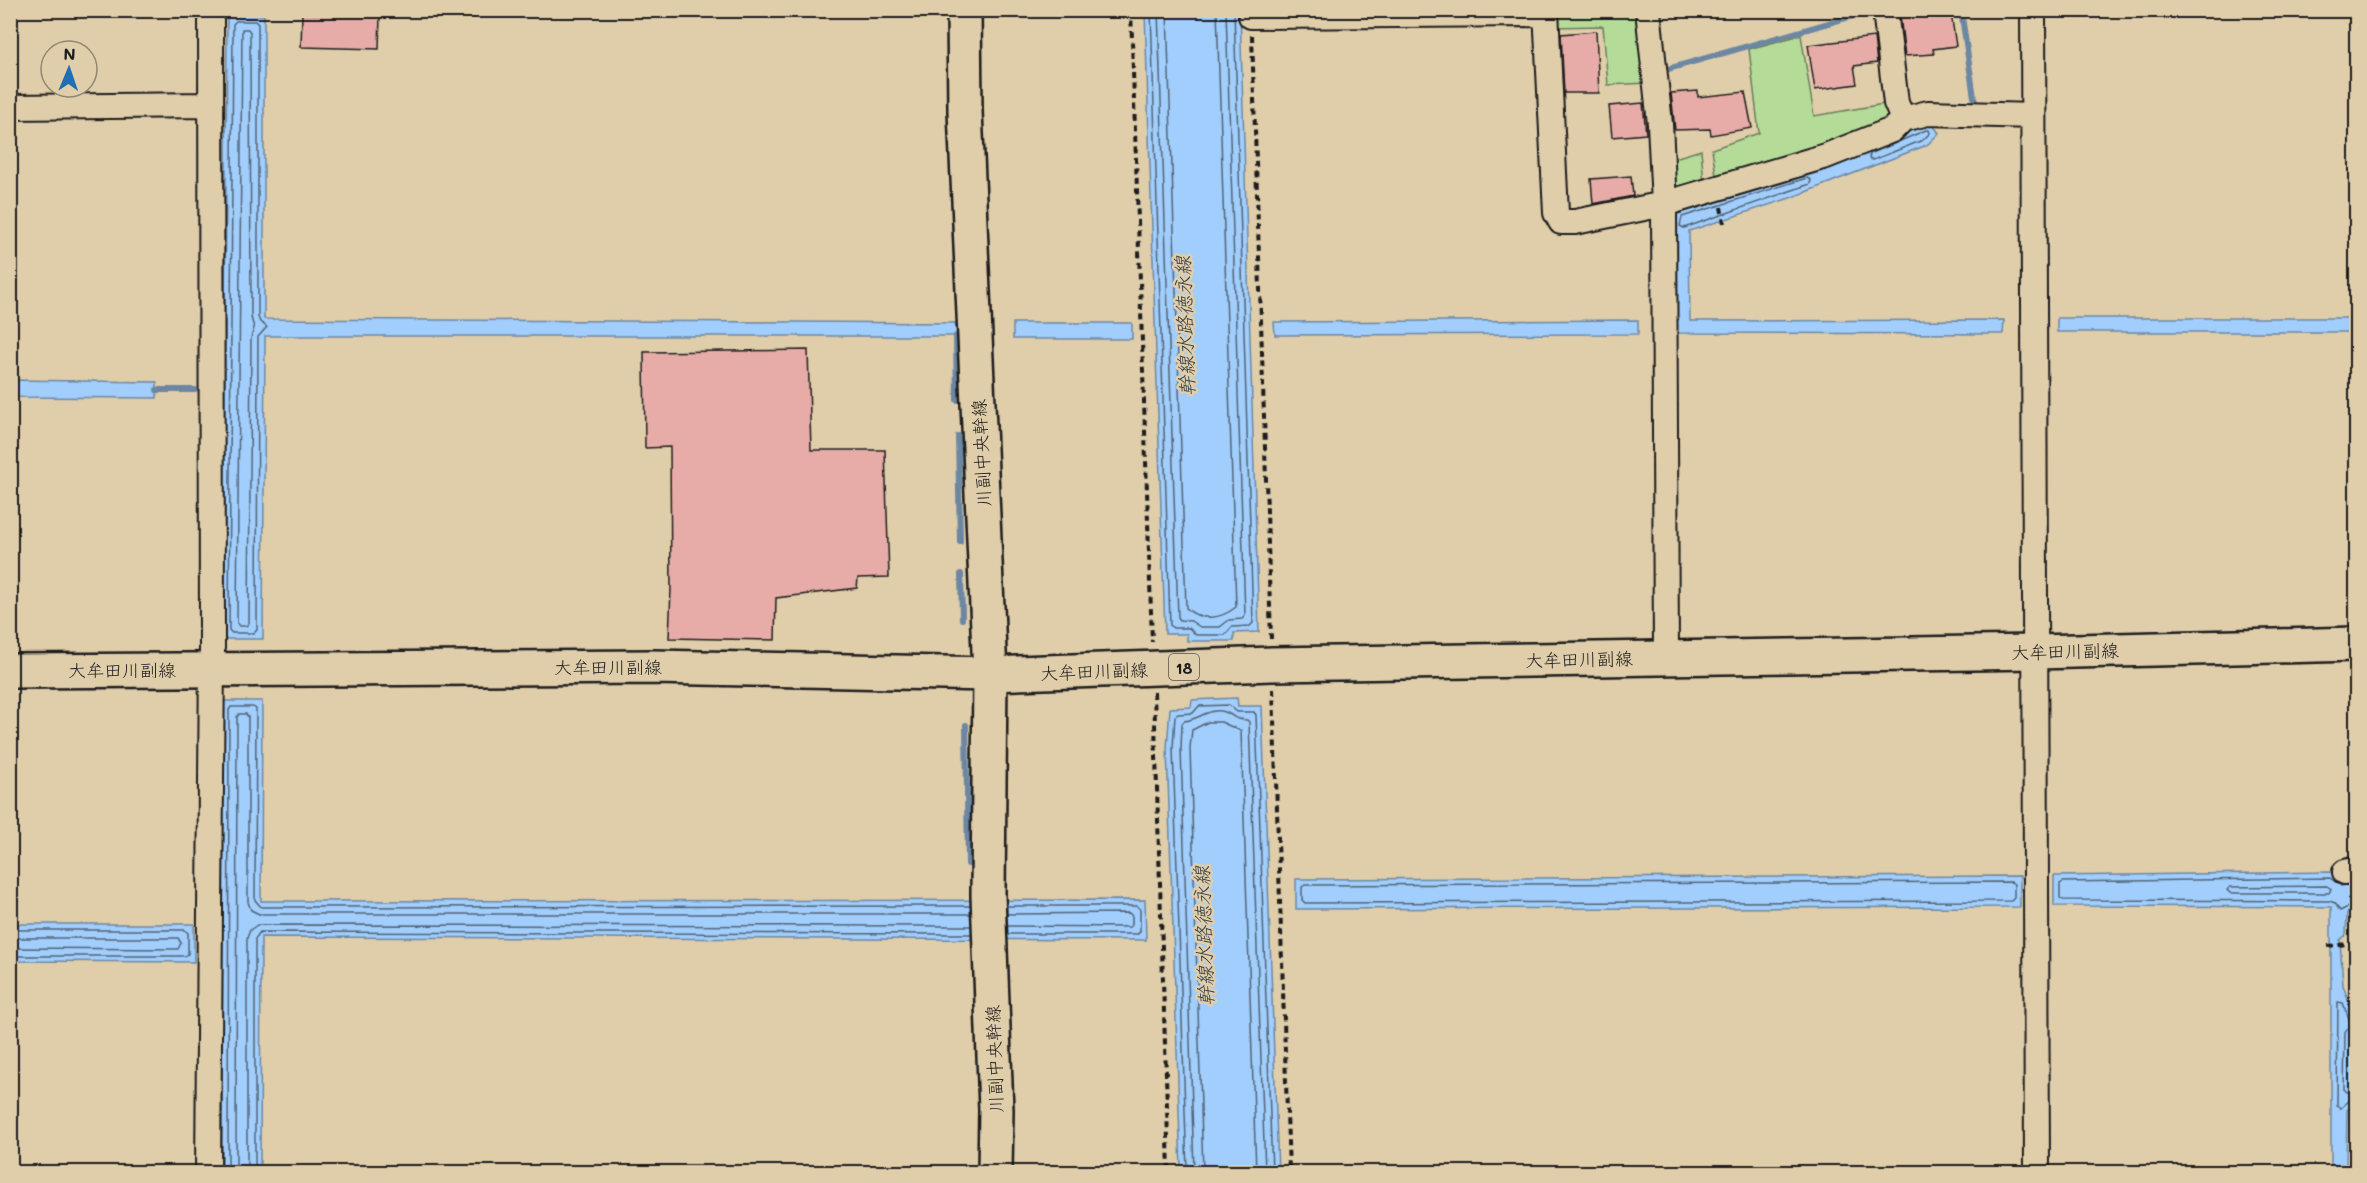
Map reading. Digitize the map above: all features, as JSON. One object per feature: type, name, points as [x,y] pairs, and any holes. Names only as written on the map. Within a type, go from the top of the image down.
[{"type":"main road","name":"川副中央幹線","points":[[964,10],[966,123],[990,674],[988,895],[996,1110],[995,1173]]},
{"type":"main road","name":"大牟田川副線","points":[[10,671],[654,667],[990,674],[1272,664],[2036,652],[2356,644]]},
{"type":"street","points":[[208,1173],[212,670],[211,10]]},
{"type":"street","points":[[1648,10],[1660,124],[1664,204],[1666,658]]},
{"type":"street","points":[[1885,10],[1896,103],[1903,119]]},
{"type":"street","points":[[2033,10],[2037,1173]]},
{"type":"street","points":[[1251,16],[1546,12],[1556,213],[1562,222],[1575,222],[1664,204],[1826,156],[1892,130],[1903,119],[1928,113],[2033,116]]},
{"type":"street","points":[[10,107],[211,105]]},
{"type":"path","points":[[1131,10],[1169,1173]]},
{"type":"path","points":[[1251,16],[1289,1173]]},
{"type":"path","points":[[2328,946],[2347,944]]},
{"type":"green space","points":[[1553,11],[1635,11],[1648,83],[1608,85],[1603,26],[1552,27]]},
{"type":"green space","points":[[1801,35],[1814,116],[1890,103],[1890,121],[1717,182],[1712,149],[1759,133],[1749,49]]},
{"type":"green space","points":[[1701,150],[1704,183],[1671,194],[1668,160]]},
{"type":"water","name":"幹線水路徳永線","points":[[1145,11],[1240,11],[1259,632],[1234,633],[1234,641],[1187,641],[1187,634],[1165,634]]},
{"type":"water","points":[[227,15],[264,15],[264,319],[955,323],[958,336],[265,336],[263,639],[223,639]]},
{"type":"water","points":[[1930,121],[1939,133],[1927,145],[1790,198],[1689,231],[1690,321],[2004,320],[2003,334],[1673,333],[1674,213],[1833,164]]},
{"type":"water","points":[[2057,318],[2356,318],[2356,332],[2057,332]]},
{"type":"water","points":[[1638,320],[1638,334],[1275,335],[1274,322]]},
{"type":"water","points":[[1013,323],[1132,323],[1132,339],[1013,339]]},
{"type":"water","points":[[11,380],[157,382],[157,398],[11,397]]},
{"type":"water","name":"幹線水路徳永線","points":[[1237,698],[1238,706],[1262,706],[1278,1172],[1181,1172],[1167,748],[1170,708],[1191,707],[1192,700]]},
{"type":"water","points":[[223,701],[262,701],[261,901],[1145,900],[1146,940],[261,937],[260,1172],[222,1172]]},
{"type":"water","points":[[2333,872],[2342,880],[2356,877],[2356,907],[2347,913],[2346,935],[2340,940],[2343,985],[2354,1017],[2354,1105],[2347,1110],[2346,1172],[2331,1172],[2331,907],[2054,906],[2054,876]]},
{"type":"water","points":[[2020,876],[2020,907],[1296,909],[1296,879]]},
{"type":"water","points":[[11,924],[194,924],[194,962],[11,961]]},
{"type":"building","points":[[302,13],[380,16],[379,49],[301,47]]},
{"type":"building","points":[[1951,13],[1956,46],[1933,49],[1934,54],[1905,56],[1900,16]]},
{"type":"building","points":[[1596,31],[1599,93],[1564,93],[1561,34]]},
{"type":"building","points":[[1874,37],[1877,63],[1854,66],[1857,84],[1815,90],[1808,45]]},
{"type":"building","points":[[1698,91],[1698,97],[1745,92],[1752,128],[1711,135],[1710,129],[1675,130],[1671,93]]},
{"type":"building","points":[[1643,103],[1646,134],[1612,137],[1609,106]]},
{"type":"building","points":[[1631,176],[1633,196],[1593,204],[1591,179]]},
{"type":"building","points":[[808,350],[811,450],[885,450],[889,577],[858,578],[857,588],[776,598],[775,640],[669,638],[670,447],[645,448],[644,352]]},
{"type":"waterway","points":[[1661,71],[1874,10]]},
{"type":"waterway","points":[[1961,10],[1975,104]]},
{"type":"waterway","points":[[956,336],[957,400]]},
{"type":"waterway","points":[[157,390],[195,390]]},
{"type":"waterway","points":[[958,436],[960,542]]},
{"type":"waterway","points":[[961,574],[962,619]]},
{"type":"waterway","points":[[966,725],[968,864]]}]
